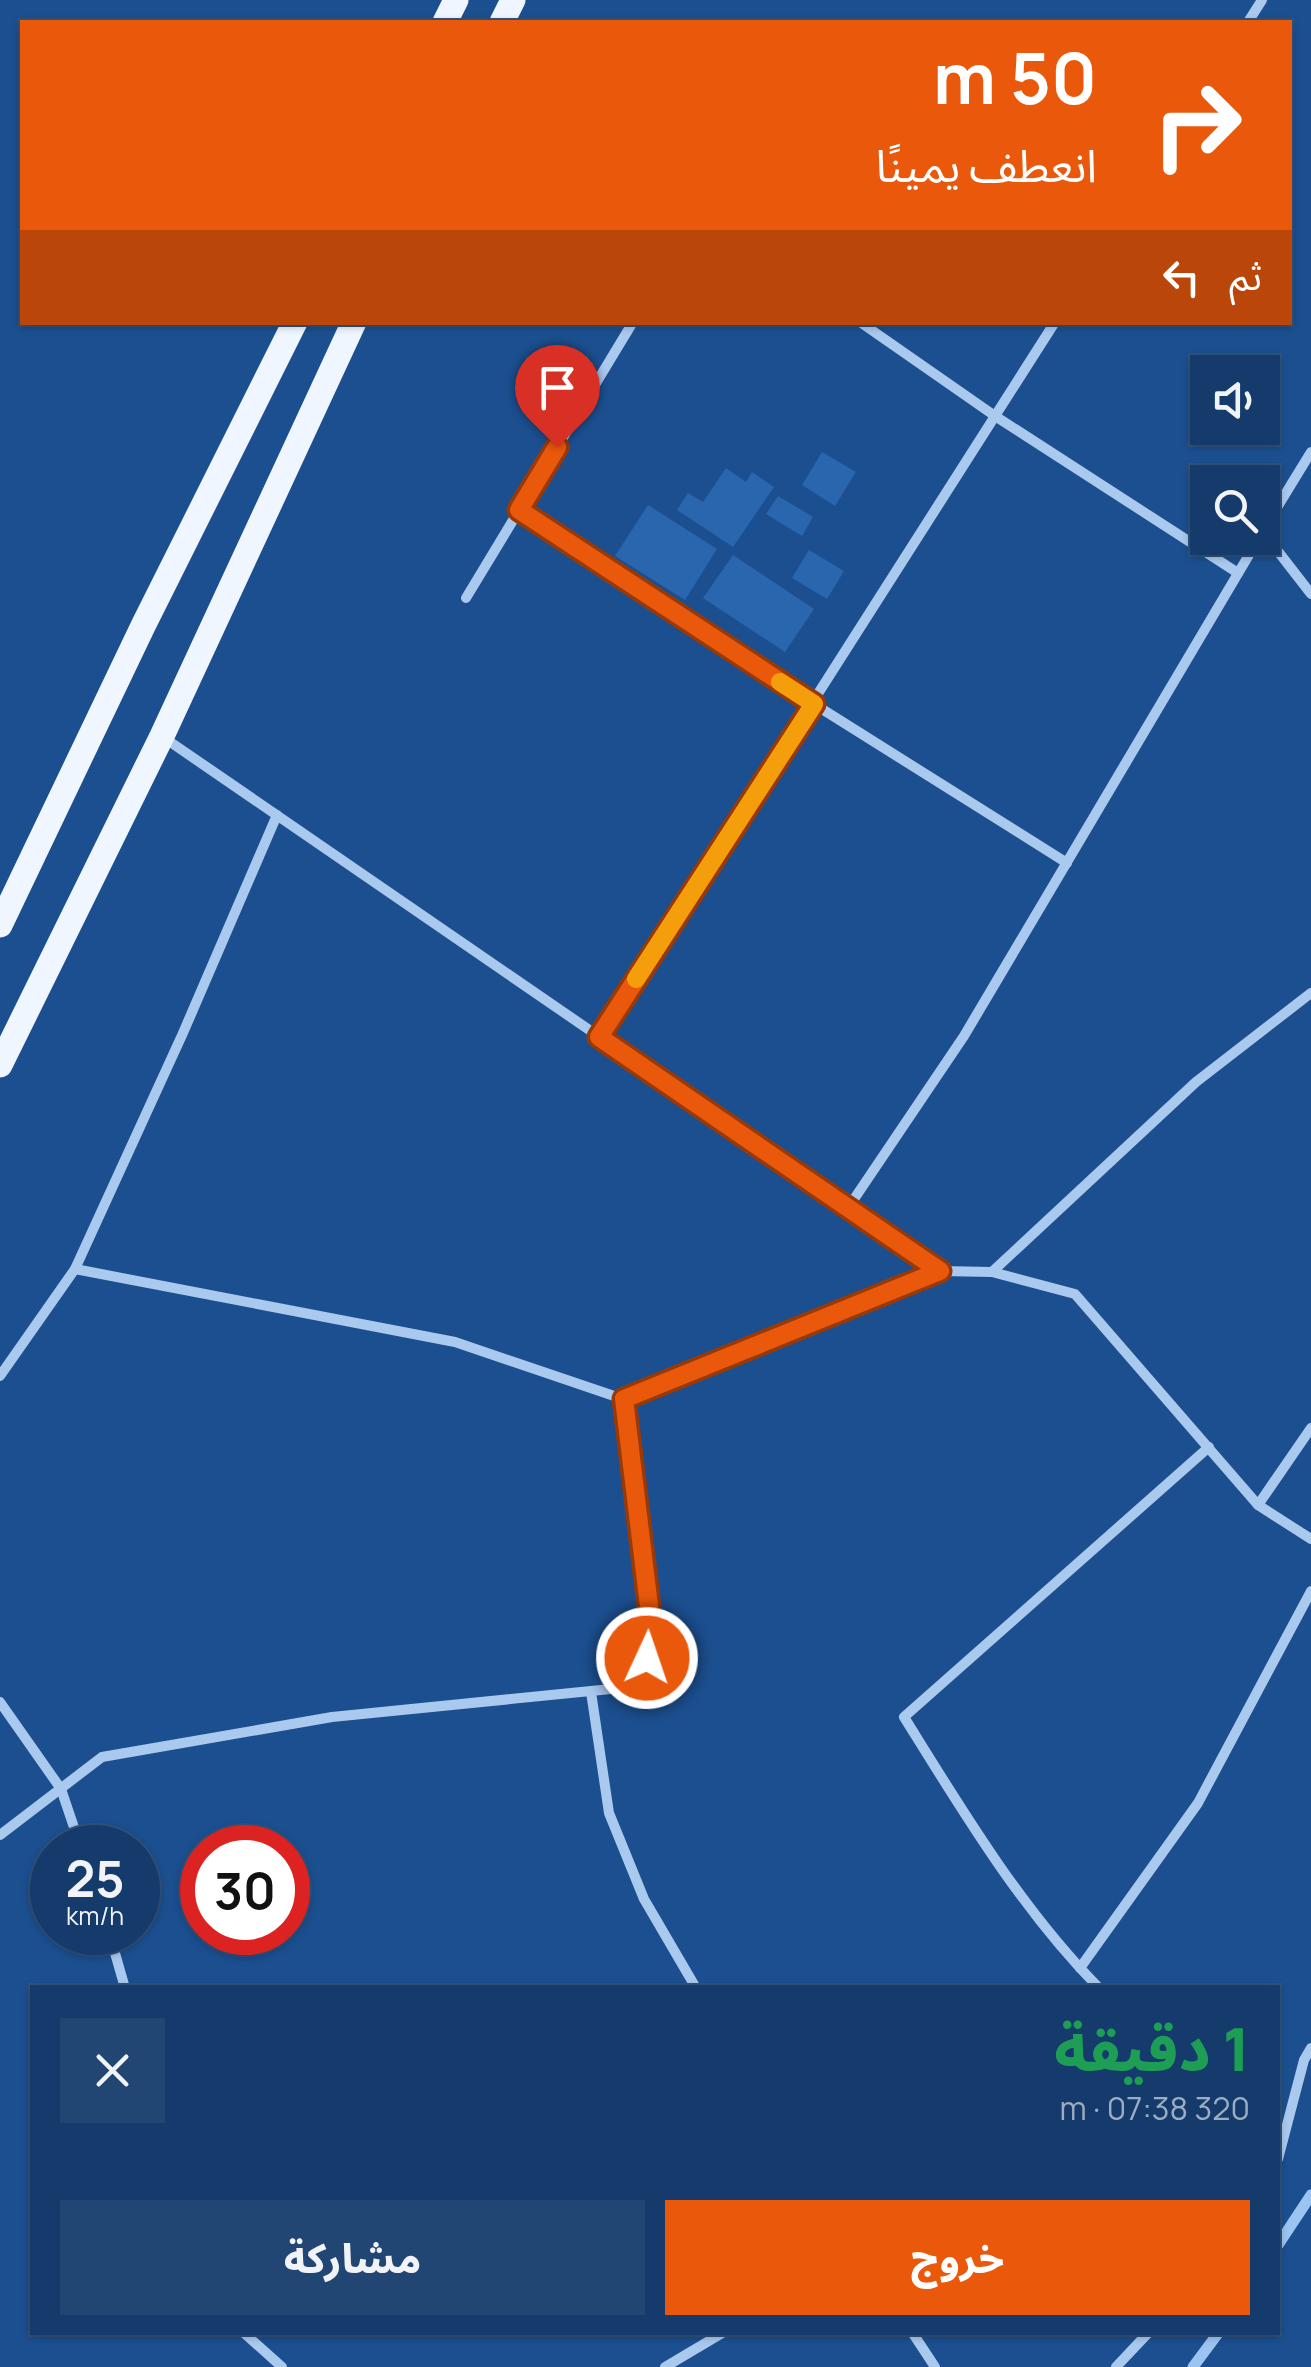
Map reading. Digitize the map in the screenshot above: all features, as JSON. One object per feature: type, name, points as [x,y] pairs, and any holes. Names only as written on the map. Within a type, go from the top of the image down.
[{"type":"main road","points":[[0,925],[294,325]]},
{"type":"main road","points":[[0,1065],[162,736],[353,325]]},
{"type":"street","points":[[466,598],[630,325]]},
{"type":"street","points":[[864,325],[995,416],[1238,573]]},
{"type":"street","points":[[599,1037],[1053,325]]},
{"type":"street","points":[[1280,503],[1311,452]]},
{"type":"street","points":[[519,510],[814,704],[1067,862]]},
{"type":"street","points":[[848,1208],[964,1036],[1249,555]]},
{"type":"street","points":[[1278,555],[1311,594]]},
{"type":"street","points":[[162,736],[940,1271]]},
{"type":"street","points":[[0,1376],[75,1270],[184,1032],[277,815]]},
{"type":"street","points":[[992,1272],[1196,1082],[1311,993]]},
{"type":"street","points":[[75,1270],[455,1342],[624,1399],[940,1271],[992,1272],[1075,1294],[1258,1506],[1311,1539]]},
{"type":"street","points":[[0,1836],[102,1757],[332,1718],[641,1686],[652,1631],[624,1399]]},
{"type":"street","points":[[1258,1506],[1311,1428]]},
{"type":"street","points":[[1097,1985],[982,1842],[904,1717],[1209,1447]]},
{"type":"street","points":[[1080,1968],[1198,1802],[1311,1590]]},
{"type":"street","points":[[591,1692],[609,1814],[644,1899],[694,1985]]},
{"type":"street","points":[[0,1702],[61,1789],[73,1825]]},
{"type":"street","points":[[116,1955],[124,1985]]},
{"type":"street","points":[[1280,2151],[1304,2060],[1311,2048]]},
{"type":"street","points":[[246,2335],[282,2367]]},
{"type":"street","points":[[664,2367],[719,2335]]},
{"type":"street","points":[[914,2335],[935,2367]]},
{"type":"street","points":[[1116,2367],[1145,2335]]},
{"type":"building","points":[[822,452],[856,472],[835,506],[802,485]]},
{"type":"building","points":[[726,468],[746,482],[752,472],[774,487],[733,547],[677,510],[688,493],[703,502]]},
{"type":"building","points":[[778,496],[813,517],[802,536],[766,514]]},
{"type":"building","points":[[648,505],[717,549],[685,600],[615,556]]},
{"type":"building","points":[[809,550],[844,571],[827,599],[792,578]]},
{"type":"building","points":[[733,555],[814,609],[785,652],[703,598]]},
{"type":"waterway","points":[[1280,2242],[1311,2195]]},
{"type":"waterway","points":[[1193,2367],[1217,2335]]},
{"type":"slow traffic","points":[[636,979],[814,704],[780,682]]},
{"type":"route","points":[[557,447],[519,510],[814,704],[599,1037],[940,1271],[624,1399],[652,1631],[647,1658]]}]
